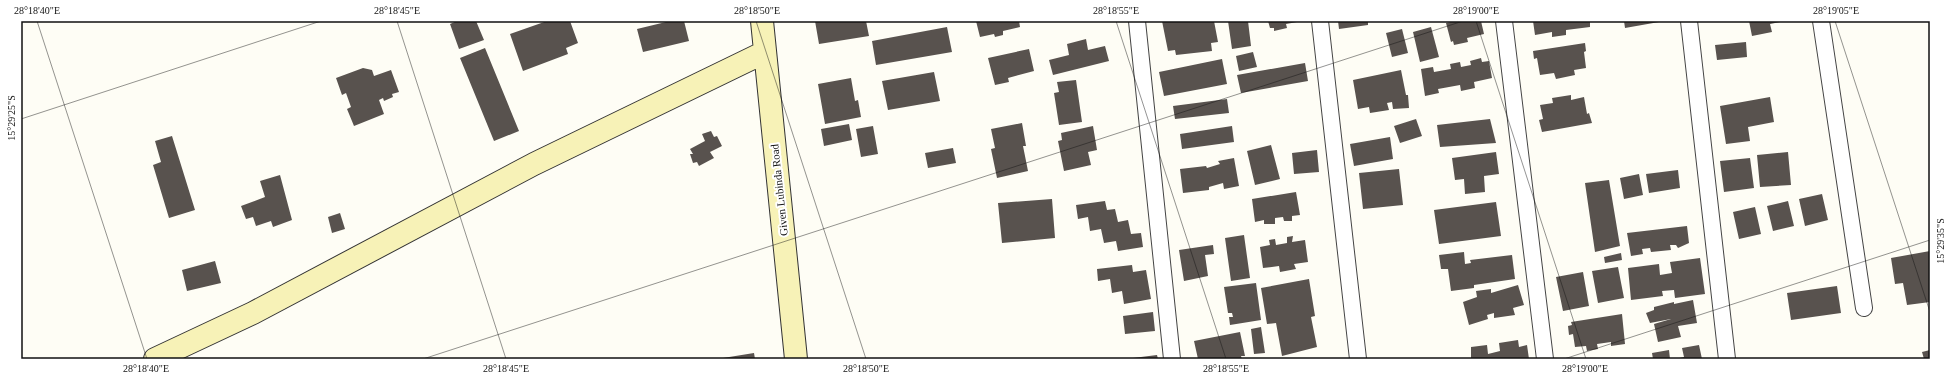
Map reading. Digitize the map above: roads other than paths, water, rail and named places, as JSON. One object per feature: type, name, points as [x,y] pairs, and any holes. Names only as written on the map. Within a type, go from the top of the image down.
[{"type":"street","name":"Given Lubinda Road","points":[[762,21],[796,359]]},
{"type":"street","points":[[1137,21],[1172,359]]},
{"type":"street","points":[[1320,21],[1358,359]]},
{"type":"street","points":[[1504,21],[1545,359]]},
{"type":"street","points":[[1689,21],[1727,359]]},
{"type":"street","points":[[1821,21],[1864,308]]},
{"type":"street","points":[[155,359],[266,306],[534,164],[764,52]]}]
